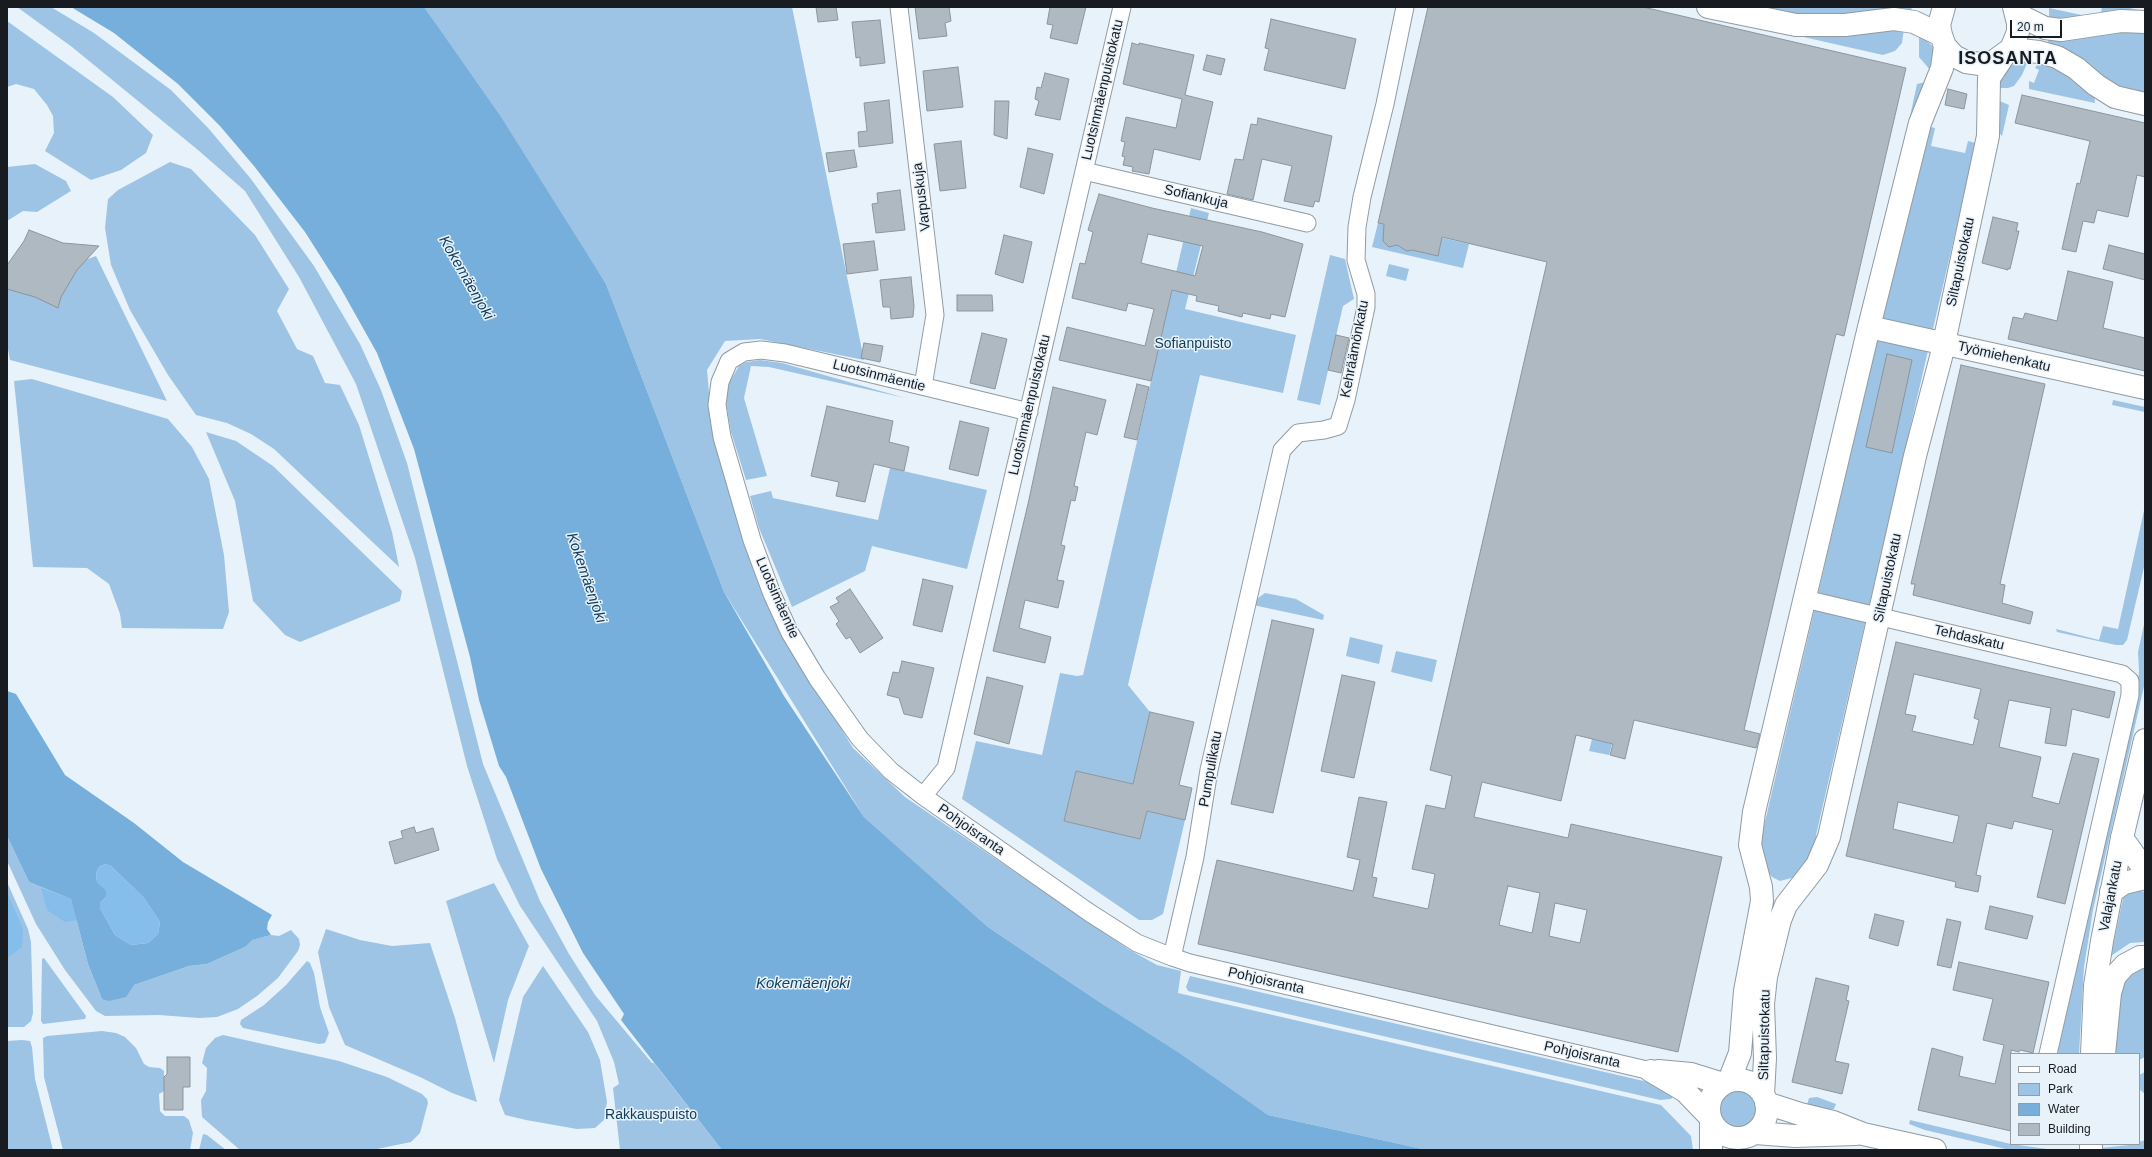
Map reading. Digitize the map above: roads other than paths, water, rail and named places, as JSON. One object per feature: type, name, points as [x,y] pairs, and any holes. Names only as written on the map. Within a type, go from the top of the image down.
[{"type":"main road","points":[[1708,7],[1796,25],[1845,26],[1894,19],[1914,22],[1943,40],[1954,56],[1966,62],[1980,64],[1994,62],[2008,52],[2039,52],[2057,57],[2076,68],[2096,85],[2115,97],[2145,104]]},
{"type":"main road","name":"Siltapuistokatu","points":[[1726,1083],[1740,1053],[1745,991],[1762,901],[1758,874],[1752,857],[1750,830],[1869,326],[1920,123],[1942,68],[1943,40],[1939,25],[1944,7]]},
{"type":"main road","points":[[2016,11],[2045,28],[2061,30],[2121,20],[2145,22]]},
{"type":"main road","name":"Siltapuistokatu","points":[[1765,1099],[1763,1004],[1766,977],[1786,905],[1817,865],[1830,837],[1915,456],[1944,344],[1988,136],[1989,78],[2008,52],[2018,32],[2016,11]]},
{"type":"main road","name":"Työmiehenkatu","points":[[1869,326],[2143,389]]},
{"type":"main road","name":"Valajankatu","points":[[2092,1053],[2096,986],[2111,892],[2145,740]]},
{"type":"main road","points":[[2122,838],[2145,870]]},
{"type":"main road","points":[[1758,874],[1767,884],[1777,890],[1789,890],[1804,883]]},
{"type":"main road","points":[[2111,892],[2124,882],[2145,878]]},
{"type":"main road","points":[[2104,1053],[2110,993],[2115,976],[2125,965],[2140,957],[2145,957]]},
{"type":"main road","name":"Pohjoisranta","points":[[1651,1071],[1691,1074],[1726,1083]]},
{"type":"main road","name":"Pohjoisranta","points":[[1651,1071],[1685,1091],[1710,1118]]},
{"type":"main road","points":[[1711,1150],[1710,1101],[1715,1091],[1726,1083],[1740,1080],[1752,1083],[1765,1099],[1800,1114],[1833,1122],[1863,1134],[1935,1150]]},
{"type":"main road","points":[[1745,1140],[1765,1120],[1765,1099]]},
{"type":"main road","points":[[1710,1118],[1716,1128],[1724,1135],[1745,1140],[1795,1136],[1863,1134]]},
{"type":"street","name":"Varpuskuja","points":[[899,7],[935,315],[923,386]]},
{"type":"street","name":"Luotsinmäenpuistokatu","points":[[922,796],[946,768],[1122,7]]},
{"type":"street","name":"Kehräämönkatu","points":[[1251,582],[1282,450],[1298,432],[1324,430],[1338,426],[1346,400],[1366,307],[1366,294],[1356,260],[1357,227],[1362,197],[1385,104],[1404,7]]},
{"type":"street","name":"Sofiankuja","points":[[1084,171],[1308,224]]},
{"type":"street","name":"Luotsinmäentie","points":[[729,361],[744,352],[761,350],[784,353],[1029,412]]},
{"type":"street","name":"Luotsimäentie","points":[[729,361],[720,382],[717,404],[722,437],[752,540],[772,594],[794,640],[817,678],[860,739],[891,771],[922,796]]},
{"type":"street","name":"Pumpulikatu","points":[[1172,957],[1195,857],[1209,770],[1251,582]]},
{"type":"street","name":"Tehdaskatu","points":[[1805,599],[2122,674],[2130,681],[2130,695],[2048,1053]]},
{"type":"street","name":"Pohjoisranta","points":[[922,796],[1090,913],[1137,943],[1172,957],[1190,963],[1651,1071]]},
{"type":"water","name":"Kokemäenjoki","points":[[71,7],[424,7],[501,117],[606,284],[724,592],[784,696],[864,817],[988,927],[1101,1003],[1179,1053],[1268,1115],[1427,1150],[722,1150],[621,1020],[624,1014],[583,953],[541,869],[506,777],[499,766],[479,700],[470,657],[414,449],[377,353],[340,287],[305,232],[254,166],[220,126],[178,84],[114,33]]},
{"type":"water","points":[[7,691],[16,694],[65,775],[134,823],[183,862],[272,915],[268,922],[267,929],[271,935],[252,940],[245,947],[207,964],[189,966],[134,985],[126,997],[109,1001],[102,999],[88,964],[71,899],[29,882],[7,836]],"holes":[[[105,864],[111,866],[144,898],[160,922],[158,934],[148,943],[131,945],[115,935],[100,908],[100,903],[106,897],[106,891],[97,882],[96,873],[99,867]]]},
{"type":"district","name":"ISOSANTA","points":[[2008,59]]},
{"type":"park label","name":"Sofianpuisto","points":[[1193,344]]},
{"type":"park label","name":"Rakkauspuisto","points":[[651,1115]]}]
